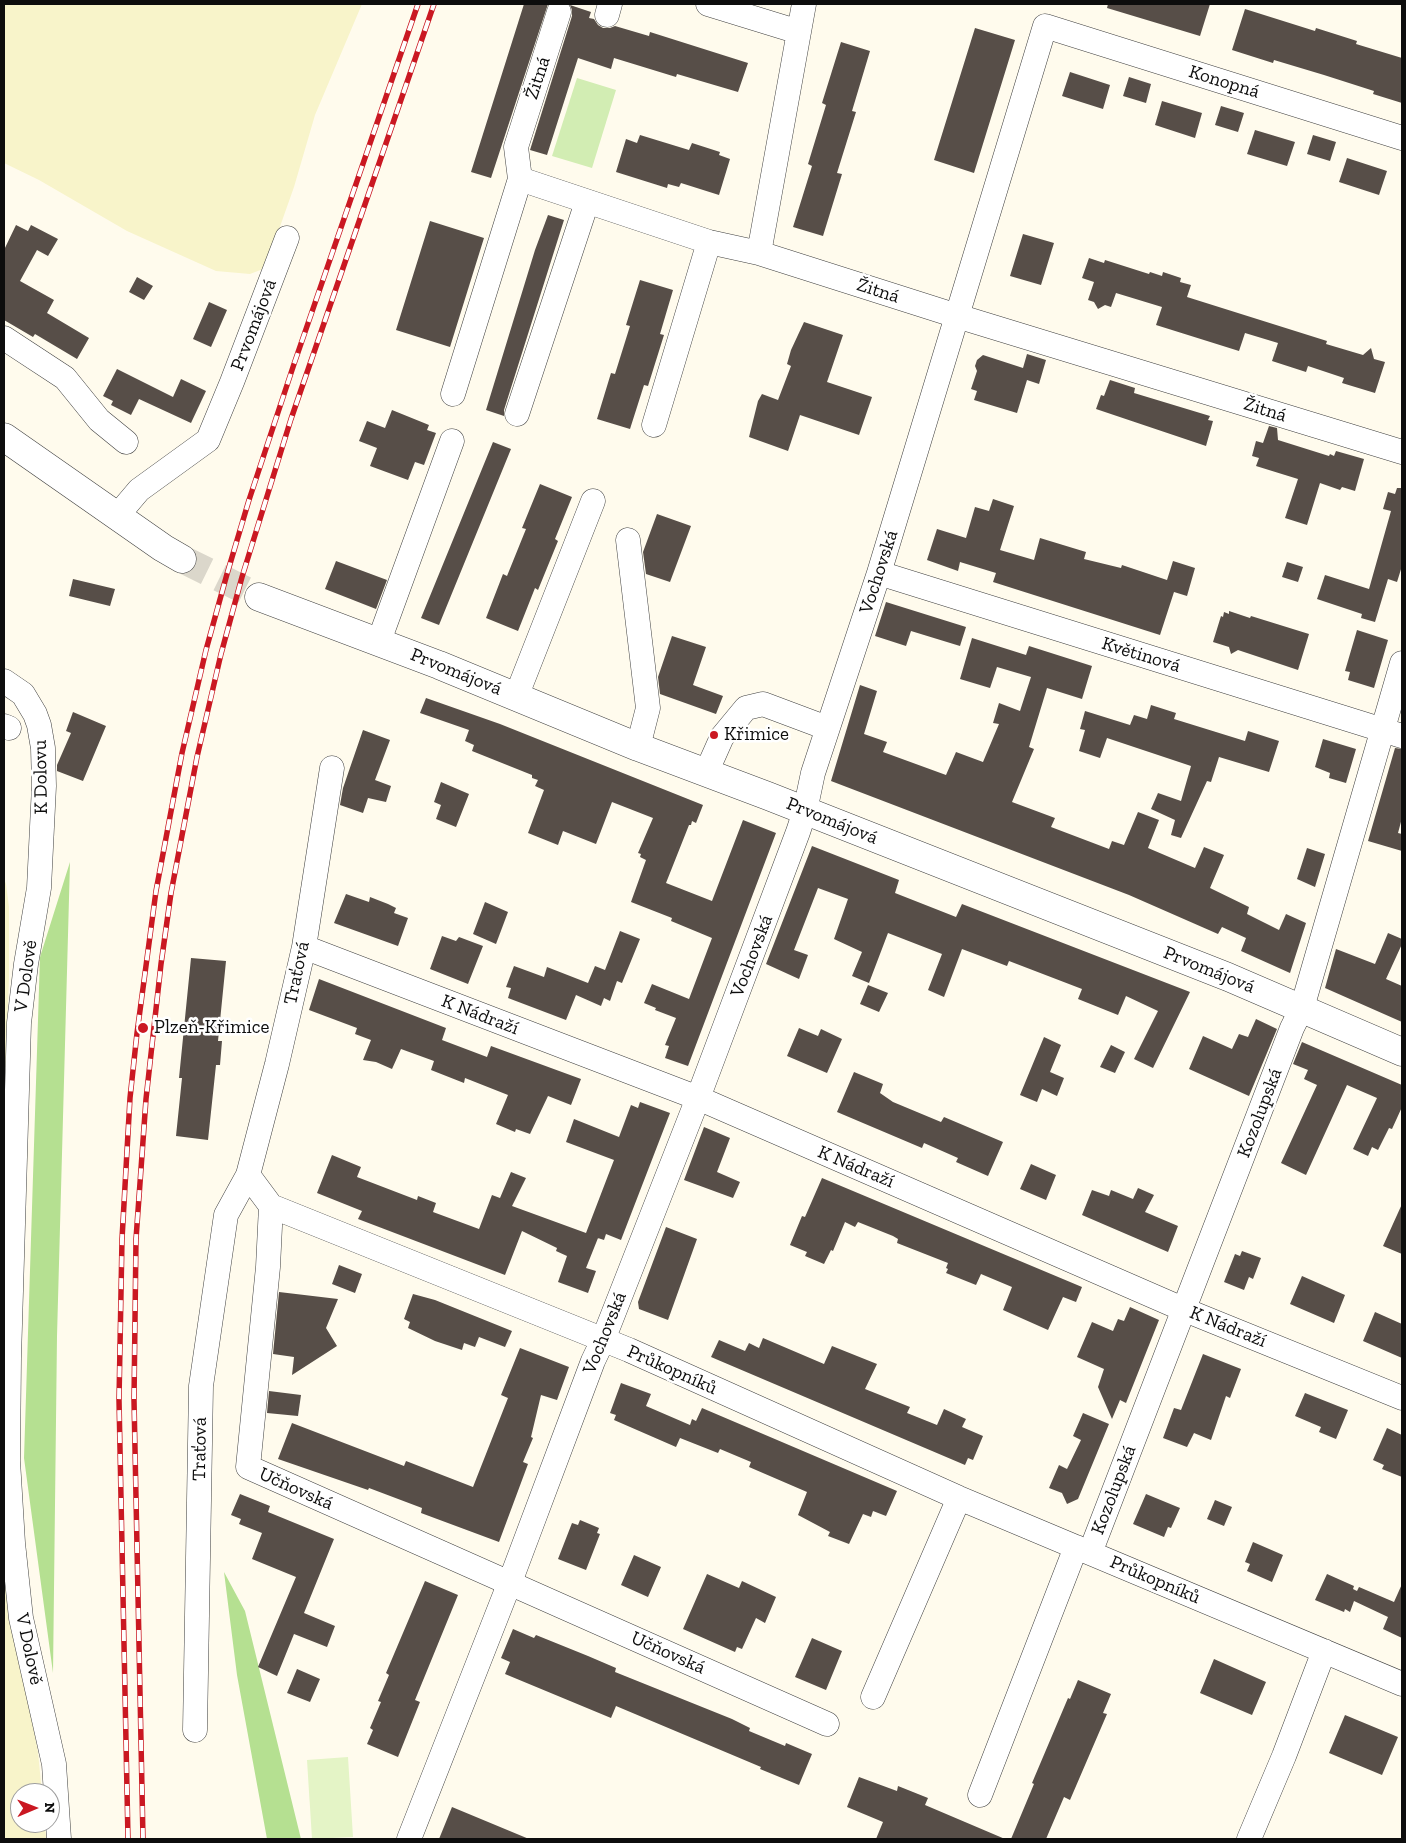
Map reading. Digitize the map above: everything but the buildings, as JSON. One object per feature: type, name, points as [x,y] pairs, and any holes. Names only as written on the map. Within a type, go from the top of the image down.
[{"type":"street","points":[[708,4],[799,32]]},
{"type":"street","points":[[759,253],[804,4]]},
{"type":"street","name":"Žitná","points":[[559,12],[516,146],[520,179],[709,242],[759,253],[956,316],[1402,452]]},
{"type":"street","name":"Konopná","points":[[1045,26],[1402,138]]},
{"type":"street","name":"Vochovská","points":[[510,1582],[594,1361],[698,1098],[805,811],[813,773],[879,573],[1045,26]]},
{"type":"street","points":[[453,394],[520,179]]},
{"type":"street","points":[[517,414],[587,202]]},
{"type":"street","name":"Prvomájová","points":[[118,516],[138,490],[208,440],[287,238]]},
{"type":"street","points":[[654,425],[709,242]]},
{"type":"street","points":[[4,338],[65,378],[98,420],[126,442]]},
{"type":"street","points":[[4,437],[163,548],[182,559]]},
{"type":"street","points":[[379,641],[452,442]]},
{"type":"street","points":[[516,696],[593,501]]},
{"type":"street","points":[[628,540],[648,708],[638,747]]},
{"type":"street","name":"Květinová","points":[[879,573],[1393,733]]},
{"type":"street","name":"Prvomájová","points":[[260,597],[379,641],[638,747],[1228,977],[1402,1052]]},
{"type":"street","name":"Kozolupská","points":[[980,1795],[1185,1310],[1292,1028],[1302,1008],[1393,733],[1402,663]]},
{"type":"street","name":"K Dolovu","points":[[4,681],[23,694],[35,714],[43,748],[44,786],[39,888]]},
{"type":"street","points":[[706,773],[722,738],[746,708],[763,704],[827,728]]},
{"type":"street","name":"Traťová","points":[[195,1730],[201,1386],[226,1215],[248,1175],[277,1064],[304,947],[332,768]]},
{"type":"street","name":"V Dolově","points":[[39,888],[26,964],[19,1023],[9,1358],[8,1461],[13,1543],[21,1618],[54,1764],[59,1839]]},
{"type":"street","name":"K Nádraží","points":[[304,947],[698,1098],[1185,1310],[1402,1398]]},
{"type":"street","points":[[248,1175],[271,1206]]},
{"type":"street","name":"Průkopníků","points":[[271,1206],[603,1340],[959,1498],[1402,1684]]},
{"type":"street","name":"Učňovská","points":[[271,1206],[268,1267],[248,1467],[827,1724]]},
{"type":"street","points":[[873,1697],[959,1498]]},
{"type":"street","points":[[409,1839],[510,1582]]},
{"type":"street","points":[[1249,1839],[1284,1756],[1324,1651]]},
{"type":"shaded area","points":[[4,4],[362,4],[315,115],[294,187],[263,269],[250,274],[216,271],[127,231],[39,180],[4,163]]},
{"type":"shaded area","points":[[4,879],[9,907],[9,978],[4,1110]]},
{"type":"shaded area","points":[[4,1575],[38,1752],[41,1783],[10,1783],[10,1833],[46,1833],[46,1839],[4,1839]]},
{"type":"green space","points":[[577,78],[616,90],[592,168],[552,156]]},
{"type":"green space","points":[[70,862],[57,1336],[53,1673],[24,1458],[40,957]]},
{"type":"green space","points":[[224,1572],[245,1611],[301,1839],[267,1839],[237,1675]]},
{"type":"green space","points":[[348,1757],[353,1837],[312,1839],[307,1760]]},
{"type":"tunnel","points":[[182,559],[259,597]]},
{"type":"railway","points":[[128,1839],[119,1400],[122,1239],[130,1098],[156,891],[182,753],[206,650],[227,574],[249,500],[294,364],[418,4]]},
{"type":"railway","points":[[143,1839],[134,1400],[136,1239],[146,1099],[171,893],[197,757],[221,654],[242,577],[291,419],[434,4]]},
{"type":"place","name":"Křimice","points":[[714,735]]},
{"type":"place","name":"Plzeň-Křimice","points":[[143,1028]]}]
